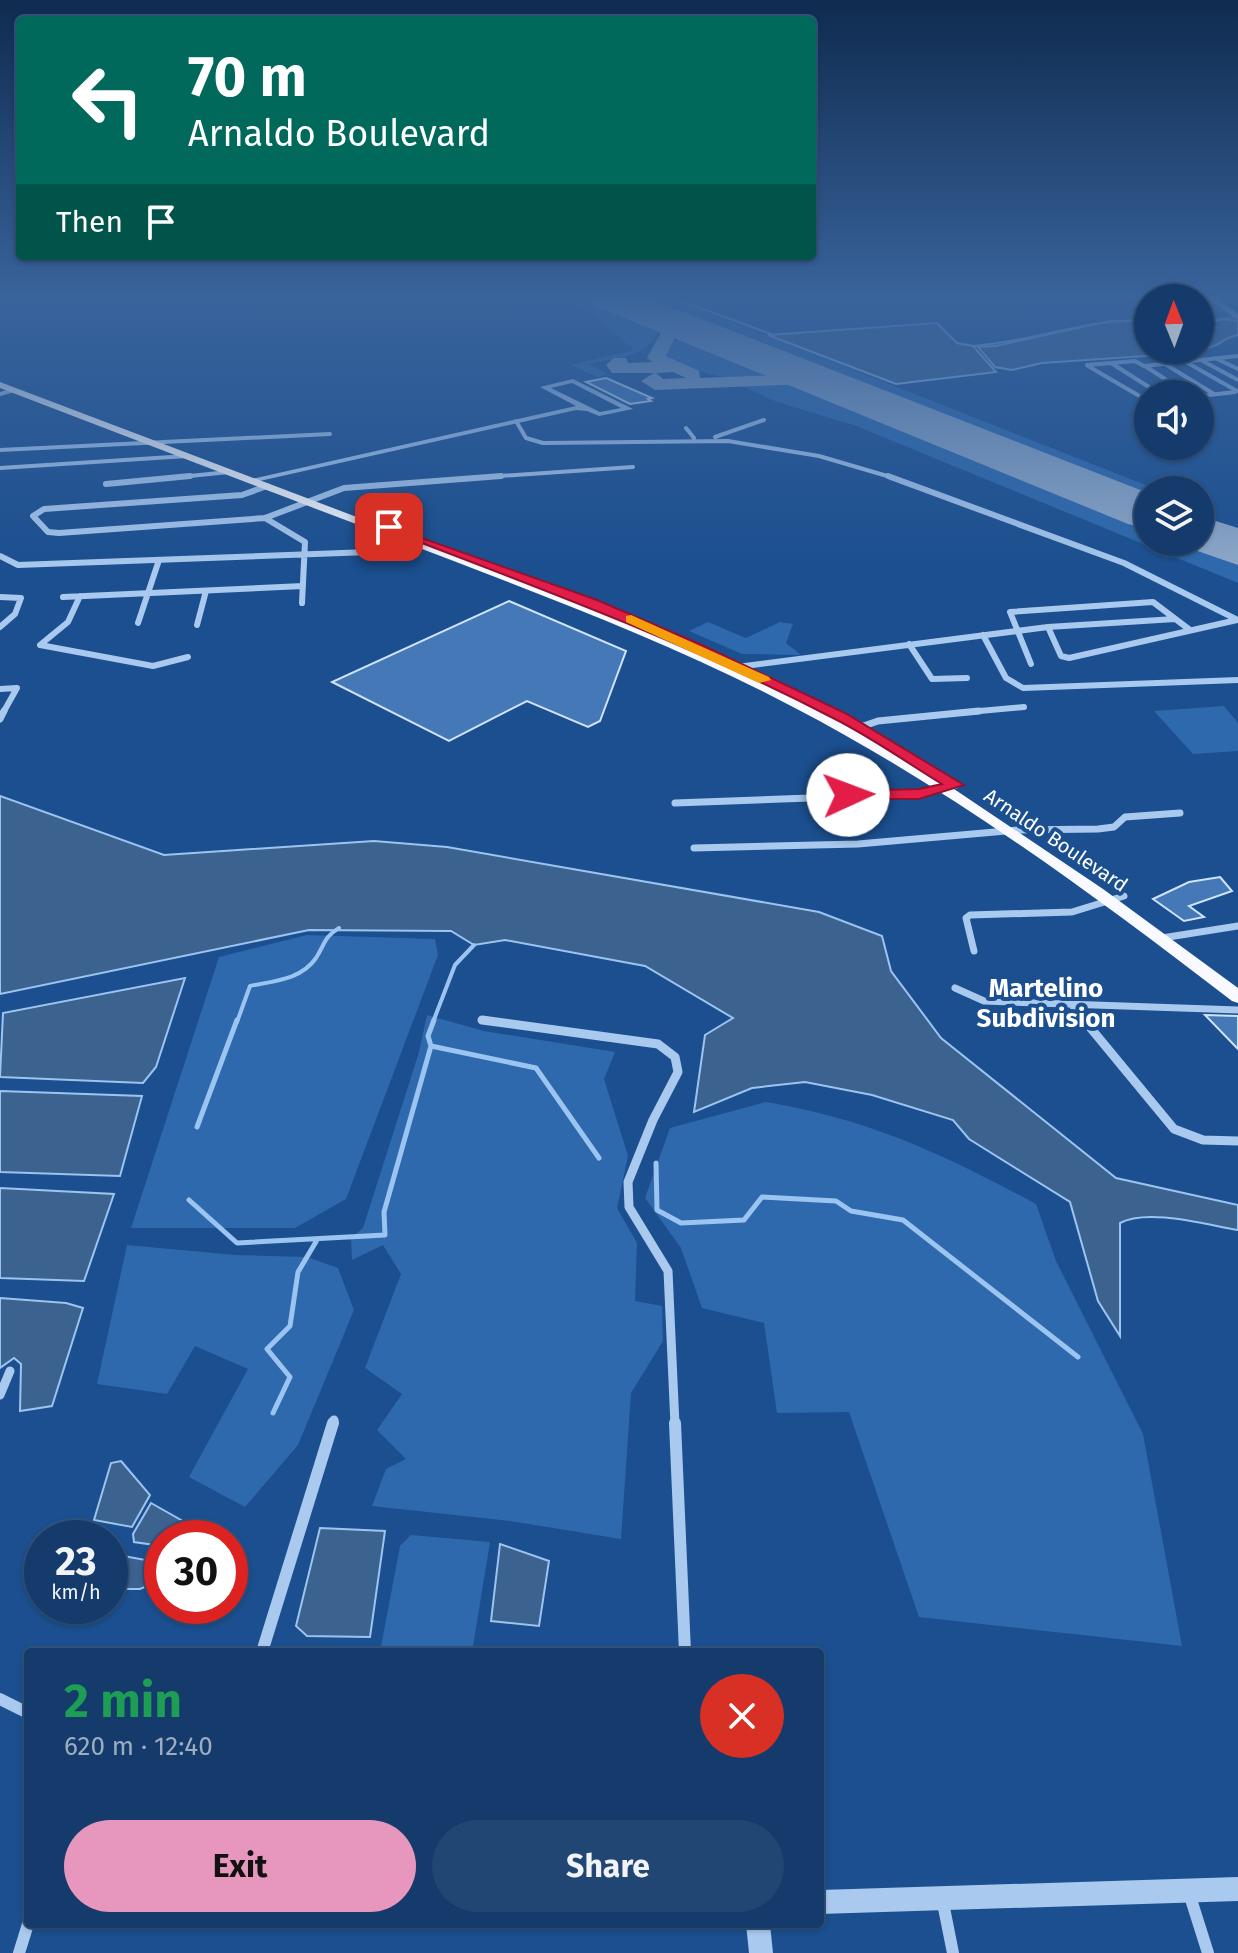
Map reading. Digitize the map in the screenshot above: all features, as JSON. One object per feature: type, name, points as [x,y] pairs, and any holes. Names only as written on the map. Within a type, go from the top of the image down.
[{"type":"highway","name":"Arnaldo Boulevard","points":[[7,388],[116,426],[259,482]]},
{"type":"highway","name":"Arnaldo Boulevard","points":[[155,442],[516,577],[726,664],[855,730],[951,787],[1238,983]]},
{"type":"highway","name":"Arnaldo Boulevard","points":[[726,664],[855,730]]},
{"type":"highway","name":"Arnaldo Boulevard","points":[[1168,936],[1238,997]]},
{"type":"street","points":[[548,388],[577,406],[604,414],[629,409],[587,388]]},
{"type":"street","points":[[1214,394],[1237,391]]},
{"type":"street","points":[[577,406],[259,482],[242,495],[44,509],[33,516],[48,532],[59,533],[265,518],[310,500],[362,485],[633,467]]},
{"type":"street","points":[[516,421],[526,438],[543,443],[694,438],[732,434],[742,426],[764,420]]},
{"type":"street","points":[[686,428],[694,438],[808,454],[912,483],[1088,548],[1207,601],[1238,620]]},
{"type":"street","points":[[0,450],[330,434]]},
{"type":"street","points":[[0,468],[199,459]]},
{"type":"street","points":[[106,484],[230,472]]},
{"type":"street","points":[[265,518],[305,542],[302,603]]},
{"type":"street","points":[[0,566],[369,552],[417,540]]},
{"type":"street","points":[[0,556],[9,565]]},
{"type":"street","points":[[138,623],[159,560]]},
{"type":"street","points":[[63,597],[303,586]]},
{"type":"street","points":[[197,625],[206,591]]},
{"type":"street","points":[[80,596],[68,622],[40,645],[153,666],[188,657]]},
{"type":"street","points":[[0,597],[21,598],[15,614],[0,627]]},
{"type":"street","points":[[1031,664],[1010,612],[1127,601],[1153,602],[1190,630]]},
{"type":"street","points":[[726,664],[1048,627],[1175,619]]},
{"type":"street","points":[[1048,627],[1061,656],[1069,658],[1238,620]]},
{"type":"street","points":[[983,635],[1006,678],[1023,688],[1238,680]]},
{"type":"street","points":[[909,644],[932,679],[967,678]]},
{"type":"street","points":[[0,719],[23,676]]},
{"type":"street","points":[[0,689],[17,688]]},
{"type":"street","points":[[855,730],[878,721],[1024,707]]},
{"type":"street","points":[[675,803],[919,794],[951,787]]},
{"type":"street","points":[[694,848],[858,844],[1013,831],[1098,829],[1114,827],[1125,817],[1180,813]]},
{"type":"street","points":[[974,951],[966,918],[970,915],[1072,912],[1117,898]]},
{"type":"street","points":[[1168,936],[1238,926]]},
{"type":"street","points":[[955,988],[984,1001],[1238,1010]]},
{"type":"street","points":[[1071,1004],[1174,1129],[1203,1140],[1238,1141]]},
{"type":"street","points":[[482,1020],[658,1044],[675,1057],[678,1072],[653,1120],[628,1182],[629,1207],[668,1271],[685,1648]]},
{"type":"street","points":[[0,1395],[10,1371]]},
{"type":"street","points":[[263,1648],[334,1420]]},
{"type":"street","points":[[0,1699],[24,1711]]},
{"type":"street","points":[[1187,1889],[1208,1953]]},
{"type":"street","points":[[824,1902],[1238,1889]]},
{"type":"street","points":[[943,1900],[953,1953]]},
{"type":"street","points":[[19,1953],[27,1928]]},
{"type":"street","points":[[758,1928],[761,1953]]},
{"type":"shaded area","points":[[747,388],[808,388],[1134,520],[1134,540],[859,427],[775,401]]},
{"type":"shaded area","points":[[865,388],[900,388],[1134,481],[1134,494]]},
{"type":"shaded area","points":[[1214,553],[1238,563],[1238,583],[1172,556],[1214,556]]},
{"type":"shaded area","points":[[708,622],[746,638],[780,622],[793,624],[786,643],[801,655],[742,654],[689,631]]},
{"type":"shaded area","points":[[1224,706],[1238,723],[1238,751],[1193,754],[1154,711]]},
{"type":"shaded area","points":[[0,796],[164,855],[374,841],[447,847],[819,912],[882,936],[891,971],[941,1038],[1116,1178],[1238,1205],[1238,1230],[1161,1217],[1120,1223],[1120,1336],[1098,1301],[1070,1202],[969,1139],[953,1120],[872,1095],[805,1082],[752,1088],[694,1112],[705,1035],[733,1018],[645,966],[505,940],[474,945],[451,931],[309,930],[0,994]]},
{"type":"shaded area","points":[[307,935],[435,939],[438,955],[346,1199],[295,1228],[131,1228],[219,957]]},
{"type":"shaded area","points":[[185,978],[156,1067],[143,1083],[0,1077],[3,1013]]},
{"type":"shaded area","points":[[427,1015],[484,1031],[615,1052],[604,1079],[628,1156],[617,1208],[637,1243],[635,1301],[662,1306],[663,1341],[631,1393],[621,1539],[510,1521],[372,1506],[386,1469],[406,1459],[377,1430],[402,1394],[365,1368],[401,1274],[383,1245],[352,1260],[351,1238],[363,1228],[419,1052]]},
{"type":"shaded area","points":[[0,1091],[142,1096],[120,1176],[0,1172]]},
{"type":"shaded area","points":[[766,1102],[839,1118],[906,1141],[1036,1204],[1056,1261],[1143,1434],[1182,1646],[919,1617],[849,1412],[777,1413],[764,1323],[702,1308],[681,1248],[645,1198],[670,1128]]},
{"type":"shaded area","points":[[0,1188],[114,1194],[84,1281],[0,1278]]},
{"type":"shaded area","points":[[127,1245],[235,1255],[307,1257],[338,1268],[354,1310],[298,1445],[245,1507],[189,1477],[248,1369],[195,1346],[167,1394],[97,1384]]},
{"type":"shaded area","points":[[0,1298],[66,1303],[83,1308],[52,1406],[20,1411],[21,1364],[14,1358],[0,1368]]},
{"type":"shaded area","points":[[121,1461],[150,1495],[132,1527],[128,1526],[128,1520],[94,1520],[111,1463]]},
{"type":"shaded area","points":[[151,1503],[181,1520],[144,1520],[144,1543],[134,1542],[133,1534]]},
{"type":"shaded area","points":[[320,1528],[385,1531],[370,1637],[307,1636],[296,1626]]},
{"type":"shaded area","points":[[411,1535],[490,1542],[473,1648],[381,1648],[400,1546]]},
{"type":"shaded area","points":[[500,1544],[549,1561],[539,1626],[491,1621]]},
{"type":"shaded area","points":[[128,1557],[144,1560],[144,1587],[128,1589]]},
{"type":"building","points":[[598,388],[629,388],[652,398],[648,399],[651,401],[630,404]]},
{"type":"building","points":[[509,601],[626,651],[600,721],[588,727],[527,701],[449,741],[332,682]]},
{"type":"building","points":[[1220,877],[1232,891],[1189,906],[1204,917],[1184,921],[1153,899],[1189,882]]},
{"type":"building","points":[[1205,1015],[1238,1016],[1238,1049]]},
{"type":"waterway","points":[[237,1022],[250,986],[303,971],[339,928]]},
{"type":"waterway","points":[[433,1022],[455,965],[474,945]]},
{"type":"waterway","points":[[197,1127],[237,1020]]},
{"type":"waterway","points":[[431,1046],[428,1036],[434,1020]]},
{"type":"waterway","points":[[189,1200],[237,1243],[385,1235],[384,1212],[431,1046]]},
{"type":"waterway","points":[[431,1046],[536,1068],[599,1158]]},
{"type":"waterway","points":[[656,1163],[657,1210],[681,1223],[744,1220],[762,1197],[836,1201],[851,1211],[903,1220],[1078,1357]]},
{"type":"waterway","points":[[273,1413],[290,1377],[267,1349],[290,1326],[298,1272],[317,1240]]},
{"type":"runway","points":[[837,388],[1134,506]]},
{"type":"runway","points":[[1214,539],[1238,548]]},
{"type":"slow traffic","points":[[631,619],[764,680]]},
{"type":"district","name":"Martelino Subdivision","points":[[1046,1003]]},
{"type":"route","points":[[389,527],[592,603],[697,647],[840,716],[956,785],[919,794],[848,795]]}]
